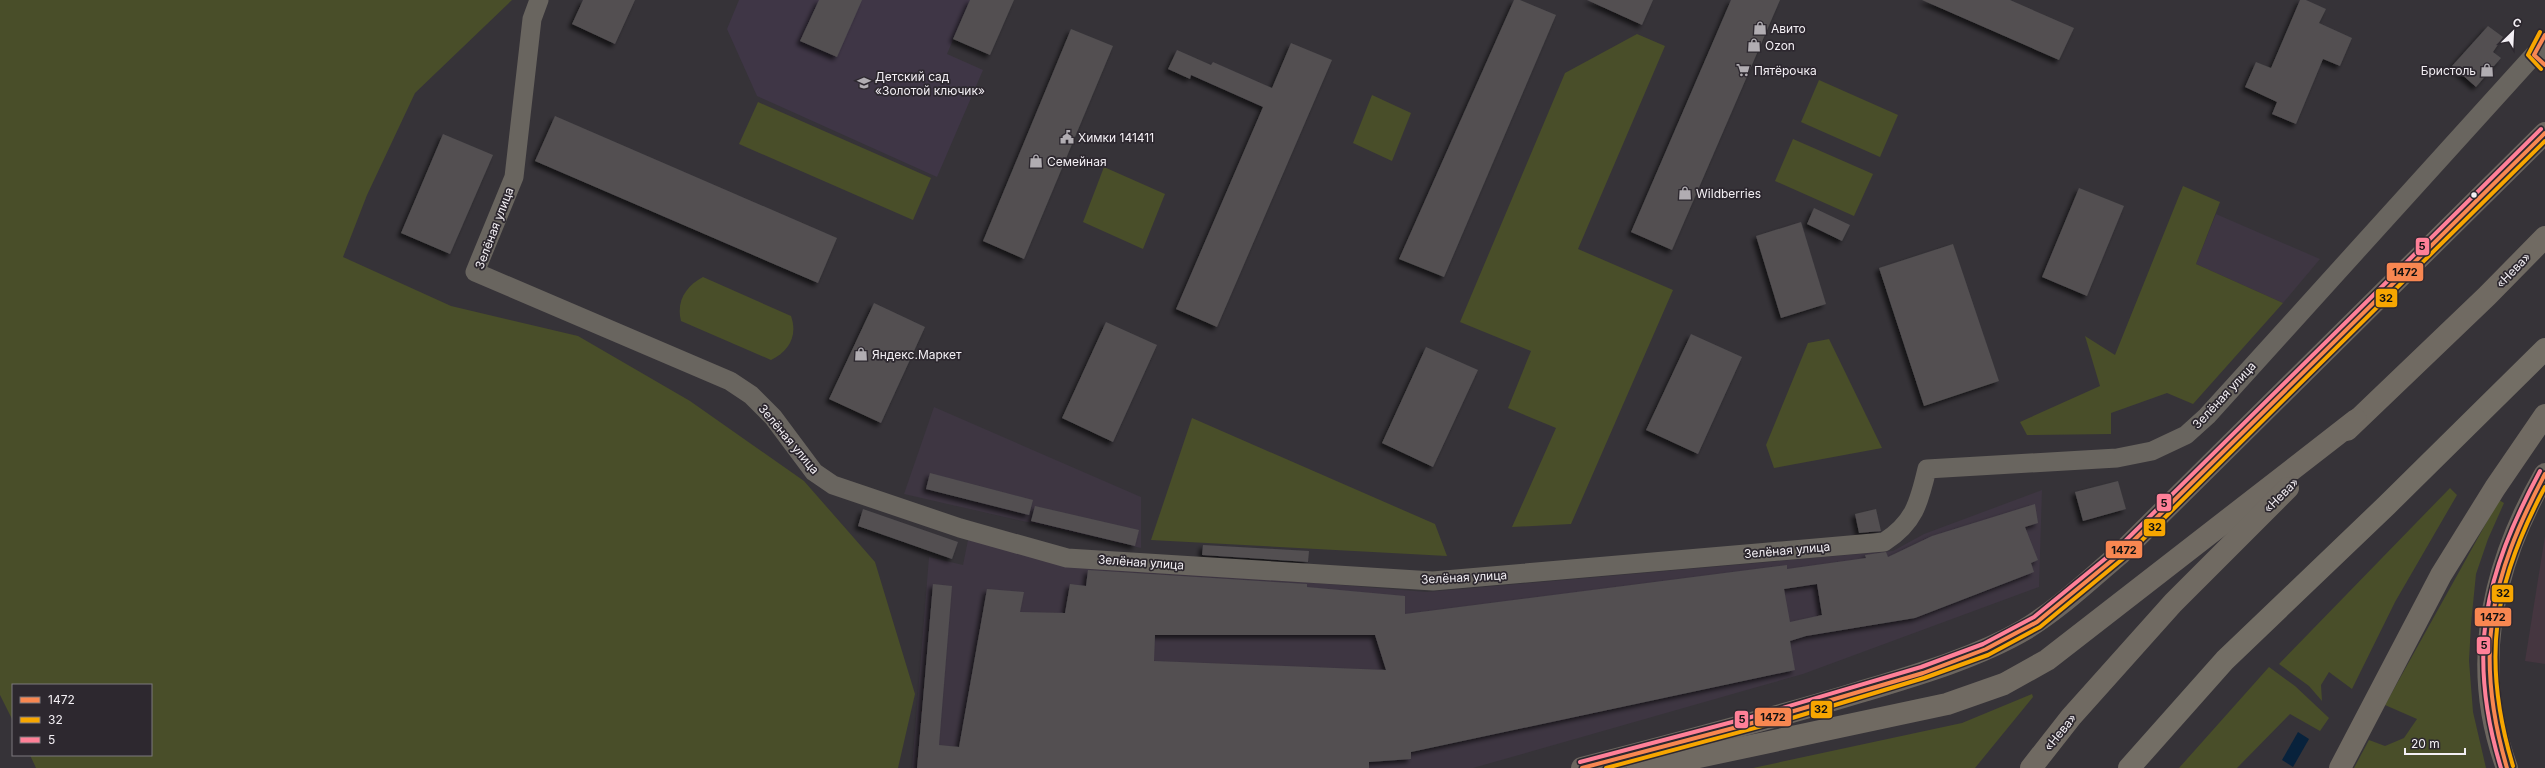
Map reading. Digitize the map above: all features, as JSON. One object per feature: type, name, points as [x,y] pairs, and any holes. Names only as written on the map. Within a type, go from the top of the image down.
[{"type":"highway","name":"«Нева»","points":[[2031,768],[2071,717],[2173,603],[2356,420],[2487,296],[2545,237]]},
{"type":"highway","points":[[2340,768],[2373,701],[2442,575],[2495,488],[2545,415]]},
{"type":"highway","points":[[1638,768],[1701,757],[1947,704],[2004,684],[2046,660],[2077,637],[2356,420]]},
{"type":"main road","points":[[2129,768],[2225,660],[2387,505],[2545,349]]},
{"type":"street","name":"Зелёная улица","points":[[540,0],[532,19],[514,177],[475,272],[730,381],[752,395],[773,417],[814,472],[833,485],[960,528],[1067,558],[1434,581],[1884,542],[1899,533],[1918,505],[1927,469],[2117,458],[2152,451],[2186,435],[2207,416],[2541,56]]},
{"type":"street","points":[[1582,768],[1764,721],[1895,682],[1976,652],[2024,630],[2078,590],[2121,553],[2545,133]]},
{"type":"street","points":[[2507,768],[2494,725],[2488,683],[2488,644],[2492,609],[2505,559],[2526,507],[2545,474]]},
{"type":"shaded area","name":"Детский сад «Золотой ключик»","points":[[739,0],[970,0],[947,54],[983,70],[937,177],[757,96],[727,29]]},
{"type":"shaded area","points":[[2216,214],[2320,259],[2283,303],[2196,264]]},
{"type":"shaded area","points":[[934,407],[1141,497],[1141,548],[904,494]]},
{"type":"shaded area","points":[[2042,490],[2039,587],[1803,674],[1473,768],[912,768],[929,557],[963,565],[968,540],[1083,564],[1427,592],[1893,551],[1924,534]]},
{"type":"shaded area","points":[[2545,536],[2545,664],[2525,661]]},
{"type":"green space","points":[[0,0],[512,0],[415,93],[367,195],[343,257],[451,306],[578,336],[690,401],[804,481],[875,562],[915,694],[898,768],[36,768],[30,756],[152,756],[152,684],[12,684],[12,719],[0,695]]},
{"type":"green space","points":[[1637,34],[1665,46],[1578,249],[1673,290],[1571,524],[1512,527],[1556,428],[1508,408],[1531,351],[1460,322],[1565,73]]},
{"type":"green space","points":[[1819,80],[1898,115],[1880,157],[1801,122]]},
{"type":"green space","points":[[1372,95],[1411,113],[1392,161],[1353,143]]},
{"type":"green space","points":[[758,102],[931,178],[913,220],[739,144]]},
{"type":"green space","points":[[1793,139],[1873,174],[1854,216],[1775,181]]},
{"type":"green space","points":[[1104,167],[1165,194],[1143,249],[1083,222]]},
{"type":"green space","points":[[2183,186],[2220,202],[2196,264],[2283,303],[2193,404],[2167,393],[2111,413],[2111,434],[2027,435],[2020,422],[2100,386],[2085,336],[2115,355]]},
{"type":"green space","points":[[703,277],[791,316],[793,323],[792,336],[783,352],[771,360],[681,321],[680,307],[684,295],[692,285]]},
{"type":"green space","points":[[1829,339],[1882,448],[1774,468],[1766,445],[1808,343]]},
{"type":"green space","points":[[1192,418],[1435,524],[1447,556],[1151,540]]},
{"type":"green space","points":[[2450,488],[2457,495],[2395,602],[2352,689],[2329,672],[2321,685],[2322,701],[2309,686],[2279,664]]},
{"type":"green space","points":[[2499,500],[2504,503],[2488,539],[2476,574],[2469,661],[2473,712],[2486,768],[2354,768],[2369,740],[2385,746],[2404,738],[2417,719],[2385,705]]},
{"type":"green space","points":[[2269,667],[2295,686],[2329,718],[2320,731],[2290,714],[2237,768],[2179,768]]},
{"type":"green space","points":[[2032,694],[2033,697],[1975,768],[1753,768],[1962,723]]},
{"type":"water","points":[[2298,732],[2309,739],[2293,767],[2282,760]]},
{"type":"building","points":[[583,0],[635,0],[615,44],[572,24]]},
{"type":"building","points":[[819,0],[862,0],[837,57],[800,41]]},
{"type":"building","points":[[970,0],[1014,0],[990,55],[953,39]]},
{"type":"building","points":[[1514,0],[1520,0],[1556,15],[1444,277],[1399,259]]},
{"type":"building","points":[[1587,0],[1653,0],[1642,25]]},
{"type":"building","points":[[1731,0],[1780,0],[1672,250],[1631,232]]},
{"type":"building","points":[[1922,0],[2010,0],[2074,28],[2059,60]]},
{"type":"building","points":[[2300,0],[2306,0],[2326,9],[2319,23],[2352,38],[2340,66],[2323,59],[2296,124],[2272,114],[2277,102],[2245,87],[2256,62],[2271,68]]},
{"type":"building","points":[[2488,26],[2503,37],[2493,52],[2501,58],[2476,87],[2452,66]]},
{"type":"building","points":[[1071,29],[1113,46],[1024,259],[983,241]]},
{"type":"building","points":[[1291,43],[1332,60],[1217,327],[1176,309],[1263,107],[1191,75],[1190,79],[1168,69],[1177,50],[1211,65],[1213,62],[1272,88]]},
{"type":"building","points":[[555,116],[837,238],[818,283],[535,161]]},
{"type":"building","points":[[443,134],[493,155],[450,254],[401,233]]},
{"type":"building","points":[[2079,188],[2124,206],[2087,296],[2042,277]]},
{"type":"building","points":[[1814,208],[1850,225],[1842,241],[1807,224]]},
{"type":"building","points":[[1801,222],[1826,304],[1781,318],[1756,236]]},
{"type":"building","points":[[1953,244],[1999,381],[1924,406],[1879,268]]},
{"type":"building","points":[[874,303],[925,327],[881,423],[829,399]]},
{"type":"building","points":[[1106,322],[1157,345],[1113,442],[1062,418]]},
{"type":"building","points":[[1691,334],[1742,357],[1698,454],[1646,430]]},
{"type":"building","points":[[1426,347],[1478,370],[1433,467],[1382,443]]},
{"type":"building","points":[[930,473],[1033,500],[1029,515],[926,489]]},
{"type":"building","points":[[2118,481],[2126,509],[2083,521],[2075,492]]},
{"type":"building","points":[[2035,504],[2038,523],[2025,527],[2038,560],[2031,563],[2034,572],[1915,618],[1806,636],[1790,641],[1795,670],[1411,752],[1411,759],[1369,762],[1369,768],[917,768],[933,584],[952,586],[939,745],[959,747],[987,589],[1024,592],[1020,612],[1065,613],[1070,584],[1086,586],[1088,570],[1307,584],[1307,587],[1405,596],[1405,614],[1787,565],[1787,569],[1866,558],[1865,555],[1886,552],[1888,557],[1932,536]],"holes":[[[1817,584],[1822,615],[1790,622],[1784,589]],[[1155,635],[1375,635],[1386,670],[1154,661]]]},
{"type":"building","points":[[1035,506],[1139,530],[1135,546],[1031,521]]},
{"type":"building","points":[[863,509],[958,542],[952,559],[858,526]]},
{"type":"building","points":[[1876,509],[1881,531],[1859,533],[1855,514]]},
{"type":"building","points":[[1203,545],[1309,551],[1308,562],[1202,555]]},
{"type":"transit line","name":"32","points":[[2540,32],[2528,55],[2541,69]]},
{"type":"transit line","name":"1472","points":[[2545,35],[2534,55],[2545,65]]},
{"type":"transit line","name":"5","points":[[1580,762],[1755,716],[1921,667],[1983,644],[2034,617],[2117,549],[2541,129]]},
{"type":"transit line","name":"1472","points":[[1582,768],[1756,722],[1923,673],[1986,649],[2037,622],[2121,553],[2545,133]]},
{"type":"transit line","name":"32","points":[[1606,768],[1792,718],[1924,678],[1988,655],[2040,627],[2125,557],[2545,141]]},
{"type":"transit line","name":"5","points":[[2501,768],[2490,727],[2484,688],[2483,651],[2486,616],[2494,581],[2505,546],[2540,471]]},
{"type":"transit line","name":"1472","points":[[2507,768],[2497,727],[2491,688],[2490,652],[2493,617],[2500,582],[2511,548],[2526,512],[2545,474]]},
{"type":"transit line","name":"32","points":[[2513,766],[2503,728],[2497,691],[2495,657],[2498,623],[2504,590],[2514,557],[2527,522],[2545,487]]},
{"type":"place","name":"Авито","points":[[1760,28]]},
{"type":"place","name":"Ozon","points":[[1754,45]]},
{"type":"place","name":"Пятёрочка","points":[[1743,70]]},
{"type":"place","name":"Бристоль","points":[[2487,70]]},
{"type":"place","name":"Детский сад «Золотой ключик»","points":[[864,83]]},
{"type":"place","name":"Химки 141411","points":[[1067,137]]},
{"type":"place","name":"Семейная","points":[[1036,161]]},
{"type":"place","name":"Wildberries","points":[[1685,193]]},
{"type":"place","name":"Яндекс.Маркет","points":[[861,354]]}]
